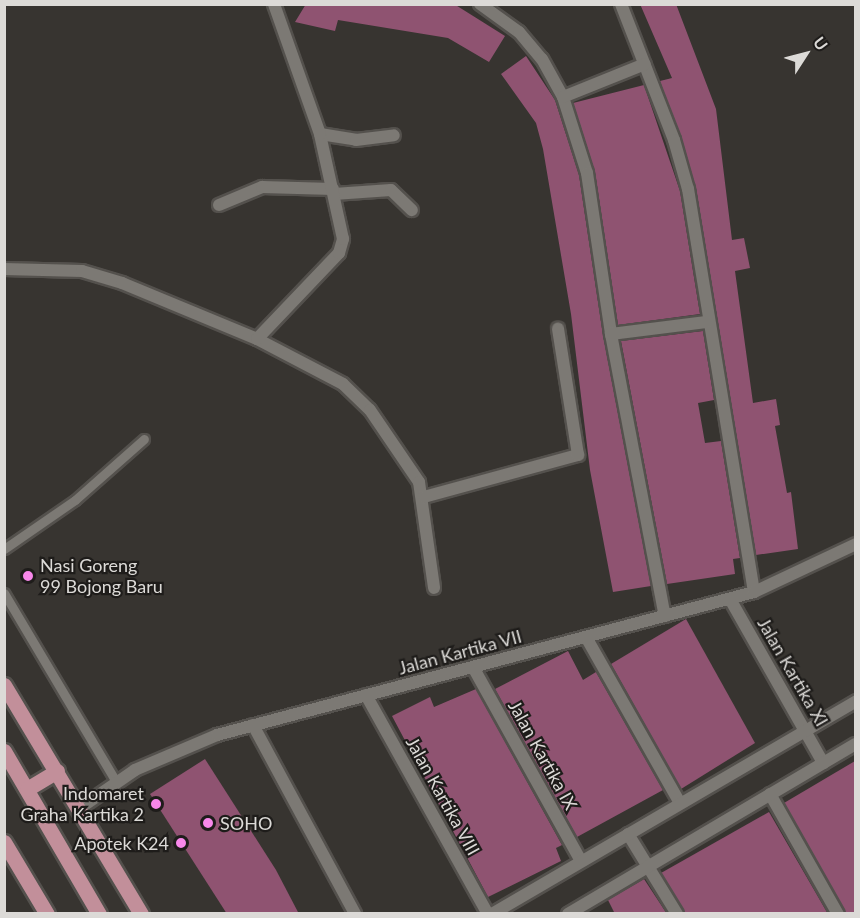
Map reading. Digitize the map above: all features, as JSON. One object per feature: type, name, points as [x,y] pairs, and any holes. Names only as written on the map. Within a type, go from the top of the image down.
[{"type":"main road","points":[[4,685],[80,808],[141,914]]},
{"type":"main road","points":[[4,751],[99,914]]},
{"type":"main road","points":[[27,789],[57,771]]},
{"type":"main road","points":[[4,842],[47,914]]},
{"type":"street","points":[[256,339],[339,253],[343,239],[320,134],[274,4]]},
{"type":"street","points":[[480,4],[519,32],[543,58],[563,97],[587,173],[611,334],[665,616]]},
{"type":"street","points":[[621,4],[645,64],[688,189],[706,322],[754,592]]},
{"type":"street","points":[[563,97],[645,64]]},
{"type":"street","points":[[320,134],[356,140],[394,135]]},
{"type":"street","points":[[219,205],[262,187],[333,192],[391,190],[412,210]]},
{"type":"street","points":[[4,269],[82,271],[256,339],[349,390],[388,434],[424,497],[434,588]]},
{"type":"street","points":[[611,334],[706,322]]},
{"type":"street","points":[[424,497],[578,454],[558,329]]},
{"type":"street","name":"Jalan Kartika VII","points":[[80,808],[116,782],[184,748],[253,725],[754,592],[855,544]]},
{"type":"street","name":"Jalan Kartika XI","points":[[730,599],[823,763]]},
{"type":"street","points":[[586,637],[680,803]]},
{"type":"street","name":"Jalan Kartika IX","points":[[473,667],[581,861]]},
{"type":"street","name":"Jalan Kartika VIII","points":[[366,695],[490,914]]},
{"type":"street","points":[[490,914],[855,701]]},
{"type":"street","points":[[253,725],[355,914]]},
{"type":"street","points":[[568,914],[855,744]]},
{"type":"street","points":[[770,794],[838,914]]},
{"type":"street","points":[[628,834],[677,914]]},
{"type":"lane","points":[[4,549],[75,500],[144,439]]},
{"type":"lane","points":[[4,593],[116,782]]},
{"type":"building","points":[[306,4],[454,4],[505,36],[489,62],[448,38],[338,20],[335,31],[295,22]]},
{"type":"building","points":[[640,4],[676,4],[716,109],[732,240],[744,238],[750,268],[735,271],[753,403],[776,399],[780,425],[775,426],[787,493],[791,492],[798,549],[756,555],[696,188],[660,81],[672,78]]},
{"type":"building","points":[[526,56],[555,100],[579,175],[603,335],[651,586],[613,592],[590,470],[571,314],[543,149],[536,123],[501,74]]},
{"type":"building","points":[[644,85],[680,191],[700,314],[618,325],[595,172],[573,103]]},
{"type":"building","points":[[703,331],[714,400],[698,403],[705,443],[721,441],[740,558],[733,559],[735,574],[667,584],[621,341]]},
{"type":"building","points":[[686,619],[755,743],[681,789],[611,664]]},
{"type":"building","points":[[568,651],[583,680],[596,672],[663,790],[577,837],[495,689]]},
{"type":"building","points":[[476,689],[562,845],[556,848],[561,861],[488,897],[392,716],[430,697],[434,707]]},
{"type":"building","name":"SOHO","points":[[205,759],[276,870],[299,914],[227,914],[150,794]]},
{"type":"building","points":[[855,761],[855,914],[846,914],[784,803]]},
{"type":"building","points":[[769,812],[828,914],[685,914],[661,873]]},
{"type":"building","points":[[644,879],[667,914],[615,914],[608,900]]},
{"type":"place","name":"Nasi Goreng 99 Bojong Baru","points":[[28,576]]},
{"type":"place","name":"Indomaret Graha Kartika 2","points":[[156,804]]},
{"type":"place","name":"SOHO","points":[[208,823]]},
{"type":"place","name":"Apotek K24","points":[[181,843]]}]
